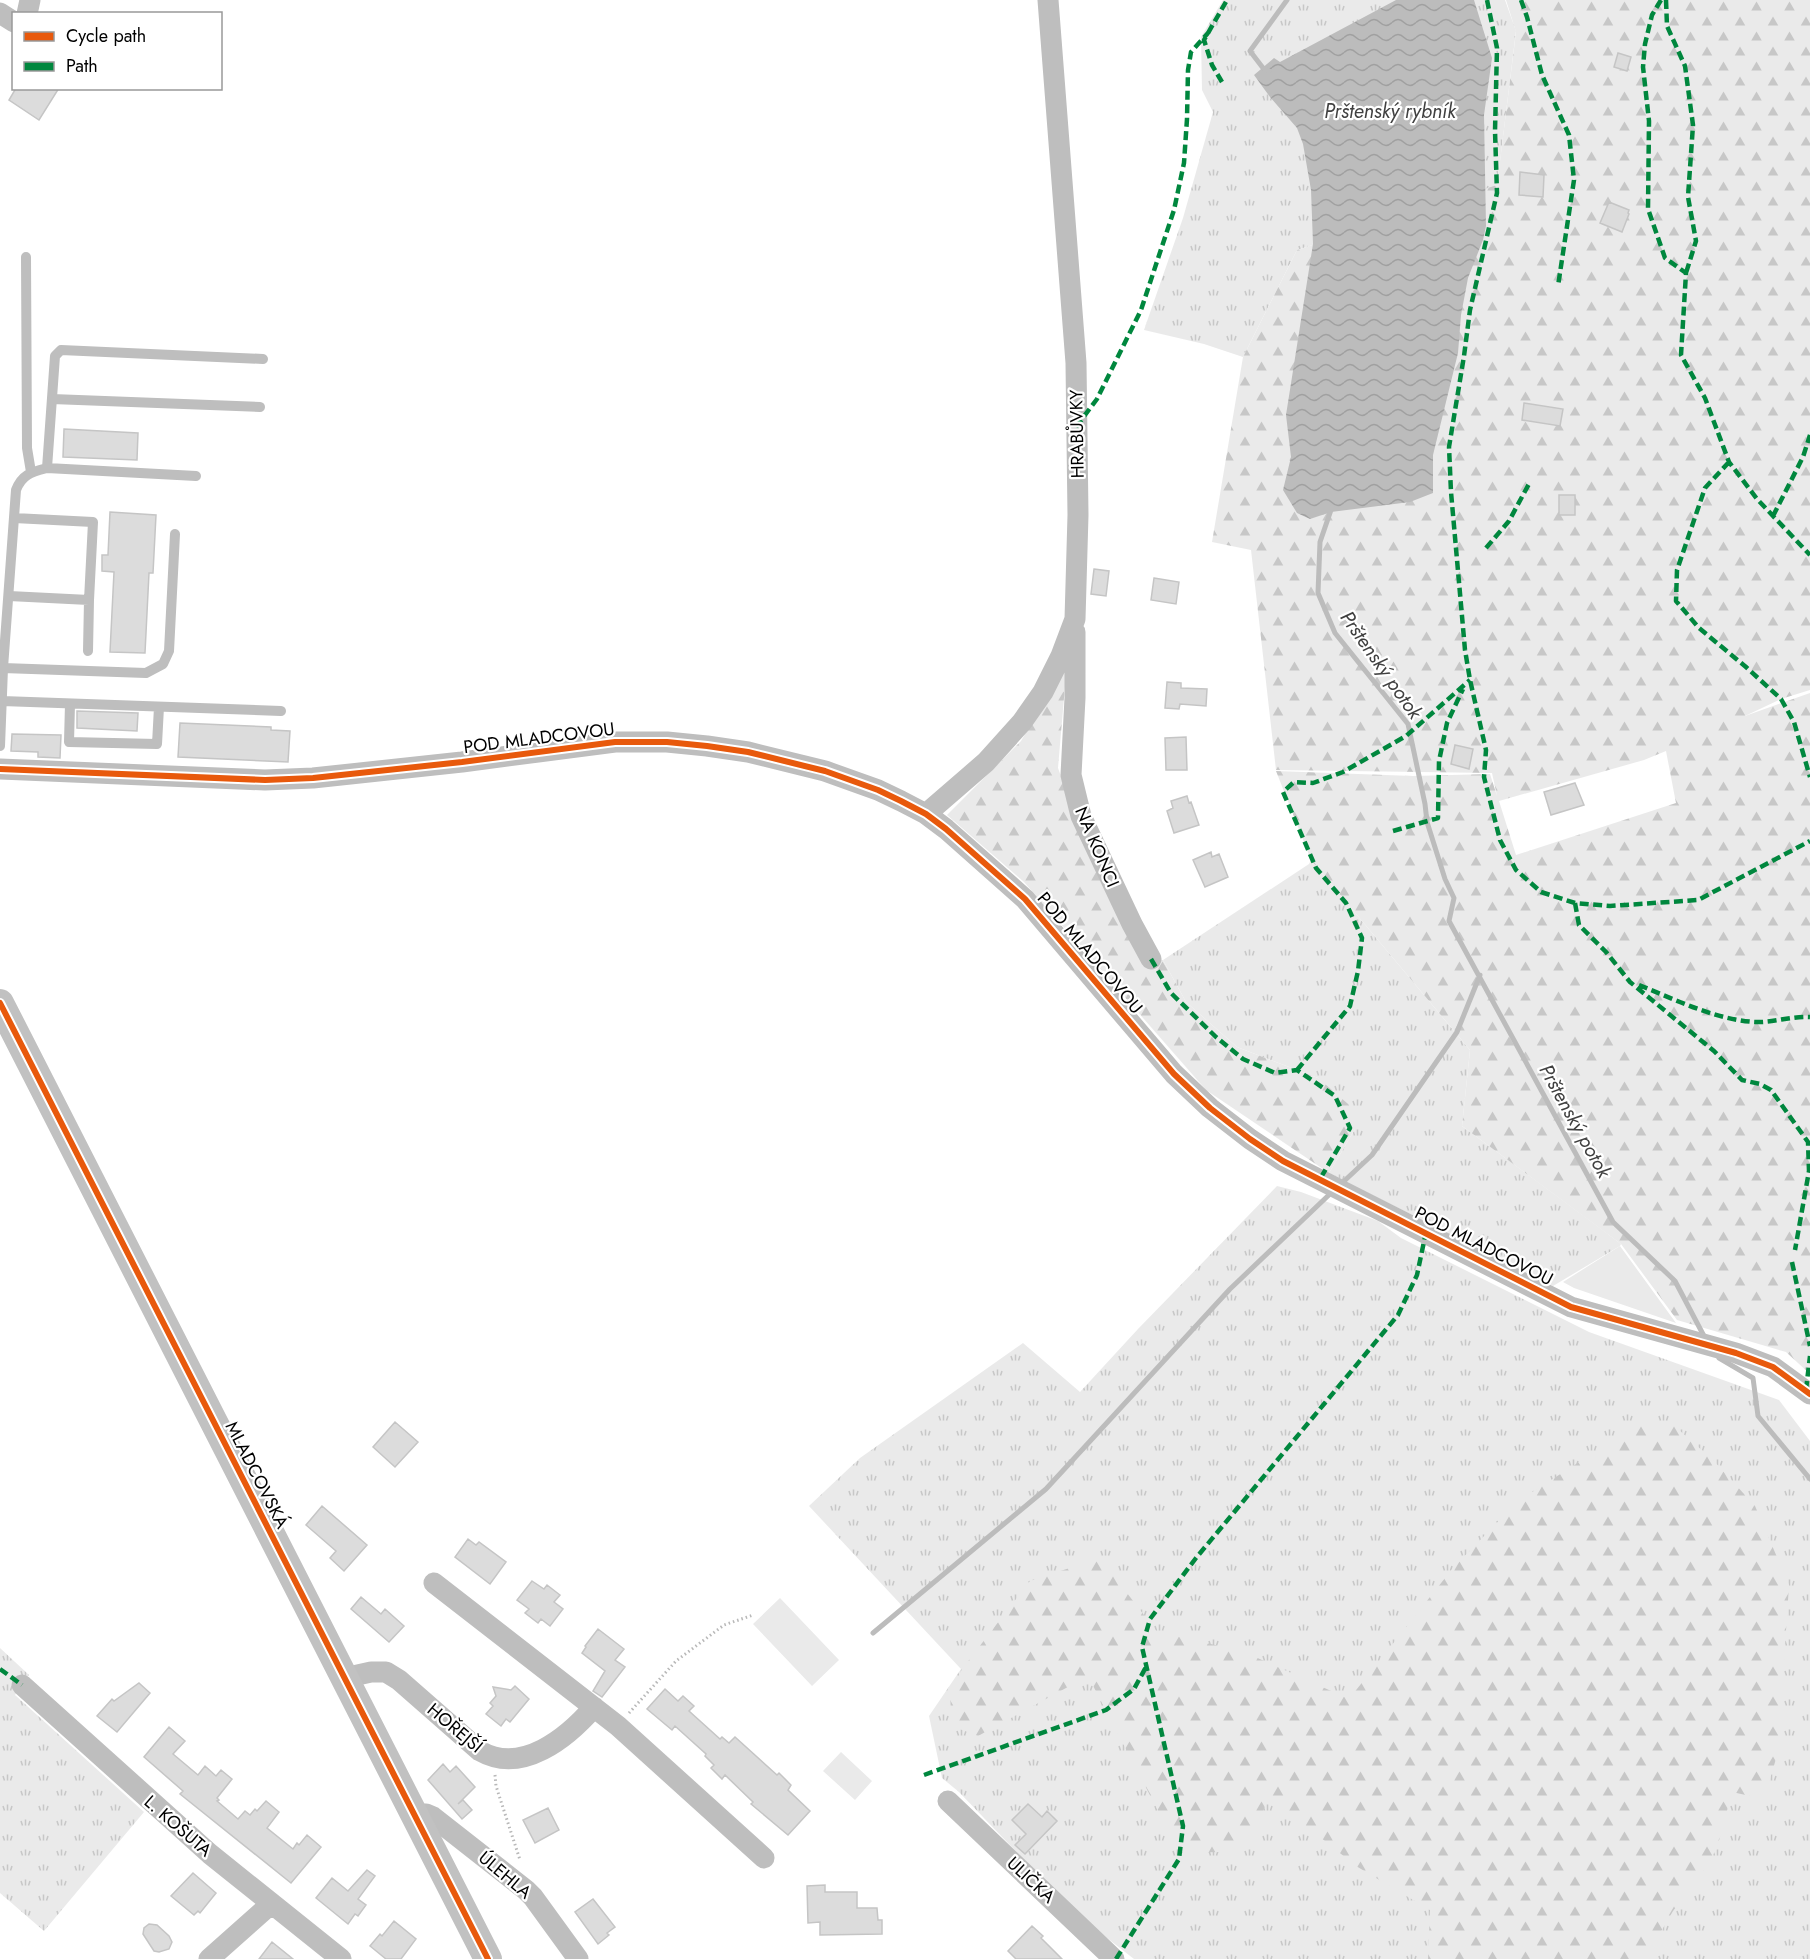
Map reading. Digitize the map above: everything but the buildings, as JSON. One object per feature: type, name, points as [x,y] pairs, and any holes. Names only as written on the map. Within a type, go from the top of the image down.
[{"type":"street","name":"HRABŮVKY","points":[[926,814],[986,762],[1022,722],[1043,692],[1061,656],[1075,620],[1078,516],[1076,363],[1048,0]]},
{"type":"street","name":"NA KONCI","points":[[1075,620],[1076,698],[1071,775],[1081,816],[1151,959]]},
{"type":"street","name":"POD MLADCOVOU","points":[[0,770],[265,780],[462,762],[615,742],[667,742],[748,752],[825,771],[878,790],[926,814],[946,829],[1025,899],[1174,1074],[1210,1108],[1283,1161],[1570,1306],[1623,1323],[1736,1353],[1773,1367],[1810,1394]]},
{"type":"street","name":"MLADCOVSKÁ","points":[[0,1003],[488,1959]]},
{"type":"street","points":[[434,1583],[632,1738],[764,1858]]},
{"type":"street","name":"HOŘEJŠÍ","points":[[344,1678],[371,1672],[386,1672],[399,1680],[487,1755],[509,1759],[534,1754],[545,1748],[583,1720],[594,1707]]},
{"type":"street","name":"L. KOŠUTA","points":[[22,1685],[145,1797],[271,1904],[341,1959]]},
{"type":"street","name":"ULIČKA","points":[[948,1801],[1114,1959]]},
{"type":"street","name":"ÚLEHLA","points":[[414,1814],[426,1814],[433,1817],[526,1890],[578,1959]]},
{"type":"street","points":[[209,1959],[271,1904]]},
{"type":"lane","points":[[26,257],[27,448],[31,472]]},
{"type":"lane","points":[[47,468],[55,356],[61,350],[263,359]]},
{"type":"lane","points":[[52,399],[260,407]]},
{"type":"lane","points":[[0,746],[3,668],[16,490],[19,480],[31,472],[47,468],[196,476]]},
{"type":"lane","points":[[14,518],[93,522],[88,651]]},
{"type":"lane","points":[[3,668],[146,673],[163,664],[169,651],[175,534]]},
{"type":"lane","points":[[9,596],[89,600]]},
{"type":"lane","points":[[2,701],[281,711]]},
{"type":"lane","points":[[70,704],[69,742],[157,744],[159,707]]},
{"type":"path","points":[[632,1738],[639,1730],[625,1717],[676,1661],[724,1625],[753,1615]]},
{"type":"path","points":[[502,1770],[495,1774],[496,1786],[521,1863]]},
{"type":"green space","points":[[1223,0],[1505,0],[1516,31],[1497,186],[1297,250],[1243,357],[1204,344],[1144,330],[1183,218],[1213,112],[1202,90],[1201,37]]},
{"type":"green space","points":[[1506,0],[1810,0],[1810,690],[1781,699],[1745,716],[1810,693],[1810,1374],[1786,1352],[1677,1320],[1621,1244],[1462,1126],[1470,1050],[1311,860],[1276,771],[1413,776],[1490,774],[1497,796],[1492,773],[1276,770],[1251,550],[1212,542],[1243,357],[1297,250],[1497,185],[1516,32]],"holes":[[[1666,751],[1676,803],[1516,855],[1499,801],[1644,760]]]},
{"type":"green space","points":[[1067,663],[1058,768],[1090,858],[1146,960],[1163,960],[1186,1002],[1237,1047],[1318,1078],[1355,1110],[1355,1129],[1329,1173],[1206,1090],[1024,882],[947,815],[1021,741]]},
{"type":"green space","points":[[1311,860],[1470,1050],[1462,1126],[1600,1228],[1621,1244],[1620,1246],[1553,1286],[1329,1173],[1355,1129],[1318,1078],[1237,1047],[1186,1002],[1163,960],[1309,864]]},
{"type":"green space","points":[[1277,1186],[1301,1192],[1378,1221],[1401,1238],[1589,1332],[1779,1400],[1810,1441],[1810,1959],[1134,1959],[1093,1927],[1052,1889],[959,1792],[942,1778],[929,1716],[961,1669],[809,1506],[860,1458],[1023,1343],[1080,1392]]},
{"type":"green space","points":[[1620,1246],[1676,1323],[1574,1288],[1563,1282]]},
{"type":"green space","points":[[1642,1422],[1670,1422],[1713,1460],[1755,1506],[1789,1585],[1778,1752],[1764,1799],[1732,1792],[1717,1848],[1700,1877],[1673,1911],[1649,1952],[1648,1959],[1428,1959],[1430,1910],[1356,1866],[1269,1796],[1254,1834],[1220,1852],[1180,1853],[1088,1676],[978,1736],[952,1726],[950,1695],[962,1669],[1030,1581],[1100,1558],[1157,1632],[1242,1651],[1349,1699],[1453,1568],[1518,1501]]},
{"type":"green space","points":[[780,1598],[839,1660],[812,1686],[753,1624]]},
{"type":"green space","points":[[0,1648],[29,1675],[15,1695],[144,1812],[44,1931],[0,1893]]},
{"type":"green space","points":[[841,1752],[872,1781],[855,1800],[823,1771]]},
{"type":"water","name":"Prštenský rybník","points":[[1396,0],[1474,0],[1492,58],[1484,115],[1486,226],[1468,278],[1461,315],[1458,353],[1433,455],[1433,493],[1410,502],[1331,512],[1310,519],[1297,513],[1283,490],[1291,457],[1286,415],[1313,244],[1311,190],[1303,144],[1297,128],[1254,75],[1274,58],[1280,62]]},
{"type":"waterway","name":"Prštenský potok","points":[[1269,71],[1263,68],[1250,51],[1287,0]]},
{"type":"waterway","name":"Prštenský potok","points":[[1332,507],[1320,542],[1318,593],[1335,633],[1408,724],[1427,822],[1445,879],[1454,898],[1449,921],[1613,1222],[1675,1281],[1705,1338]]},
{"type":"waterway","points":[[1341,1184],[1372,1155],[1457,1032],[1480,975]]},
{"type":"waterway","points":[[873,1633],[1046,1489],[1230,1289],[1332,1192]]},
{"type":"waterway","name":"Prštenský potok","points":[[1719,1358],[1753,1378],[1758,1416],[1810,1479]]},
{"type":"marked path","points":[[1222,82],[1212,65],[1204,40],[1227,0]]},
{"type":"marked path","points":[[1487,0],[1497,48],[1495,131],[1497,193],[1470,310],[1449,447],[1465,650],[1486,750],[1484,777],[1500,840],[1516,870],[1541,892],[1575,903],[1610,906],[1698,900],[1810,841]]},
{"type":"marked path","points":[[1521,0],[1542,75],[1569,135],[1574,180],[1558,286]]},
{"type":"marked path","points":[[1661,0],[1652,15],[1645,44],[1643,67],[1649,121],[1648,209],[1665,258],[1686,273],[1681,355],[1705,398],[1729,462],[1757,499],[1810,555]]},
{"type":"marked path","points":[[1666,0],[1667,26],[1685,66],[1693,125],[1688,197],[1696,241],[1686,273]]},
{"type":"marked path","points":[[1076,427],[1097,399],[1141,310],[1174,210],[1184,163],[1188,70],[1191,52],[1208,33]]},
{"type":"marked path","points":[[1773,516],[1803,457],[1810,435]]},
{"type":"marked path","points":[[1729,462],[1705,488],[1677,570],[1676,601],[1699,628],[1781,699],[1794,722],[1810,777]]},
{"type":"marked path","points":[[1486,548],[1509,521],[1530,482]]},
{"type":"marked path","points":[[1297,1070],[1350,1006],[1362,938],[1346,903],[1316,868],[1283,792],[1294,782],[1313,783],[1343,772],[1406,736],[1470,680]]},
{"type":"marked path","points":[[1393,831],[1438,818],[1439,761],[1447,723],[1463,689]]},
{"type":"marked path","points":[[1575,903],[1579,925],[1606,952],[1630,982],[1714,1051],[1742,1080],[1760,1084],[1771,1090],[1808,1142],[1809,1171],[1795,1250]]},
{"type":"marked path","points":[[1151,959],[1171,993],[1216,1037],[1243,1059],[1275,1073],[1297,1070],[1335,1096],[1350,1128],[1320,1179]]},
{"type":"marked path","points":[[1639,985],[1695,1008],[1739,1020],[1761,1022],[1810,1017]]},
{"type":"marked path","points":[[1116,1959],[1179,1859],[1183,1826],[1142,1647],[1150,1619],[1196,1558],[1398,1315],[1417,1275],[1426,1232]]},
{"type":"marked path","points":[[1792,1262],[1810,1346]]},
{"type":"marked path","points":[[1806,1390],[1810,1356]]},
{"type":"marked path","points":[[924,1775],[1106,1710],[1134,1689],[1146,1667]]},
{"type":"marked path","points":[[0,1669],[22,1685]]},
{"type":"cycle path","points":[[0,769],[265,780],[313,778],[462,762],[615,742],[667,742],[748,752],[825,771],[901,801],[926,814],[946,829],[1025,899],[1174,1074],[1210,1108],[1283,1161],[1571,1307],[1736,1353],[1773,1367],[1810,1394]]},
{"type":"cycle path","points":[[0,1003],[488,1959]]}]
